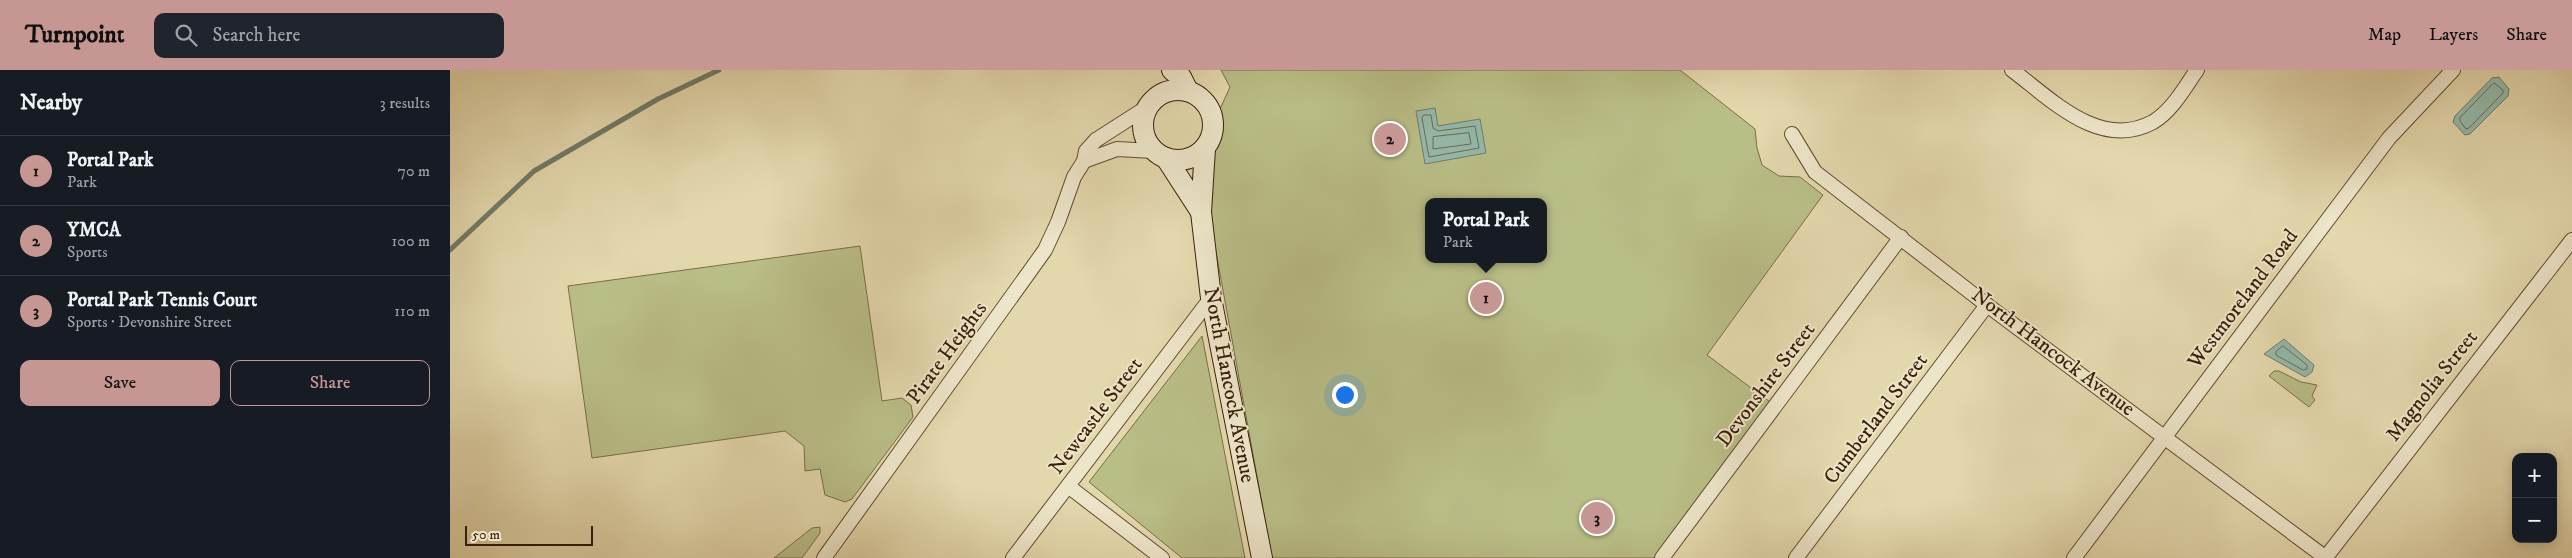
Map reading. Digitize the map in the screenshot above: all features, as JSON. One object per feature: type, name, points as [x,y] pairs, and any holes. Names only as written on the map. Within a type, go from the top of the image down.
[{"type":"street","name":"North Hancock Avenue","points":[[1162,70],[1157,81],[1154,101],[1143,125],[1144,134],[1201,212]]},
{"type":"street","name":"North Hancock Avenue","points":[[1172,70],[1181,76],[1188,91],[1201,98],[1211,112],[1214,127],[1205,148],[1201,212],[1211,298],[1262,558]]},
{"type":"street","points":[[2012,70],[2087,124],[2121,130],[2153,122],[2166,111],[2198,70]]},
{"type":"street","name":"Westmoreland Road","points":[[2074,558],[2390,138],[2453,70]]},
{"type":"street","points":[[1154,101],[1168,91],[1188,91]]},
{"type":"street","name":"Pirate Heights","points":[[824,558],[1045,250],[1058,222],[1074,176],[1084,160],[1086,151],[1096,140],[1154,101]]},
{"type":"street","name":"North Hancock Avenue","points":[[1792,134],[1816,172],[1987,305],[2166,436],[2326,558]]},
{"type":"street","points":[[1084,160],[1117,150],[1160,154],[1187,159],[1205,148]]},
{"type":"street","name":"Devonshire Street","points":[[1662,558],[1901,237]]},
{"type":"street","name":"Magnolia Street","points":[[2326,558],[2572,240]]},
{"type":"street","name":"Newcastle Street","points":[[1013,558],[1211,298]]},
{"type":"street","name":"Cumberland Street","points":[[1796,558],[1987,305]]},
{"type":"street","points":[[1068,486],[1162,558]]},
{"type":"green space","points":[[1221,70],[1680,70],[1755,129],[1757,148],[1762,165],[1779,176],[1800,177],[1823,195],[1707,355],[1770,402],[1654,558],[1272,558],[1214,241],[1210,200],[1214,150],[1220,138],[1220,109],[1230,87]]},
{"type":"green space","points":[[860,246],[882,401],[902,398],[911,405],[913,417],[852,499],[845,502],[825,495],[820,469],[805,471],[804,446],[785,431],[592,458],[568,286]]},
{"type":"green space","points":[[1202,336],[1245,558],[1182,558],[1089,482]]},
{"type":"green space","points":[[2274,371],[2279,371],[2301,382],[2317,385],[2312,396],[2315,400],[2309,407],[2269,376]]},
{"type":"green space","points":[[820,527],[820,533],[802,558],[774,558],[812,528]]},
{"type":"water","points":[[2499,77],[2509,89],[2508,96],[2470,134],[2465,135],[2453,122],[2455,116],[2492,78]]},
{"type":"water","points":[[1435,108],[1438,126],[1480,119],[1486,153],[1425,164],[1416,111]]},
{"type":"water","points":[[2284,339],[2314,365],[2312,372],[2305,377],[2264,354]]},
{"type":"waterway","points":[[450,250],[534,171],[658,99],[719,70]]},
{"type":"place","name":"YMCA","points":[[1390,139]]},
{"type":"place","name":"Portal Park","points":[[1486,298]]},
{"type":"place","name":"Portal Park Tennis Court","points":[[1597,518]]}]
